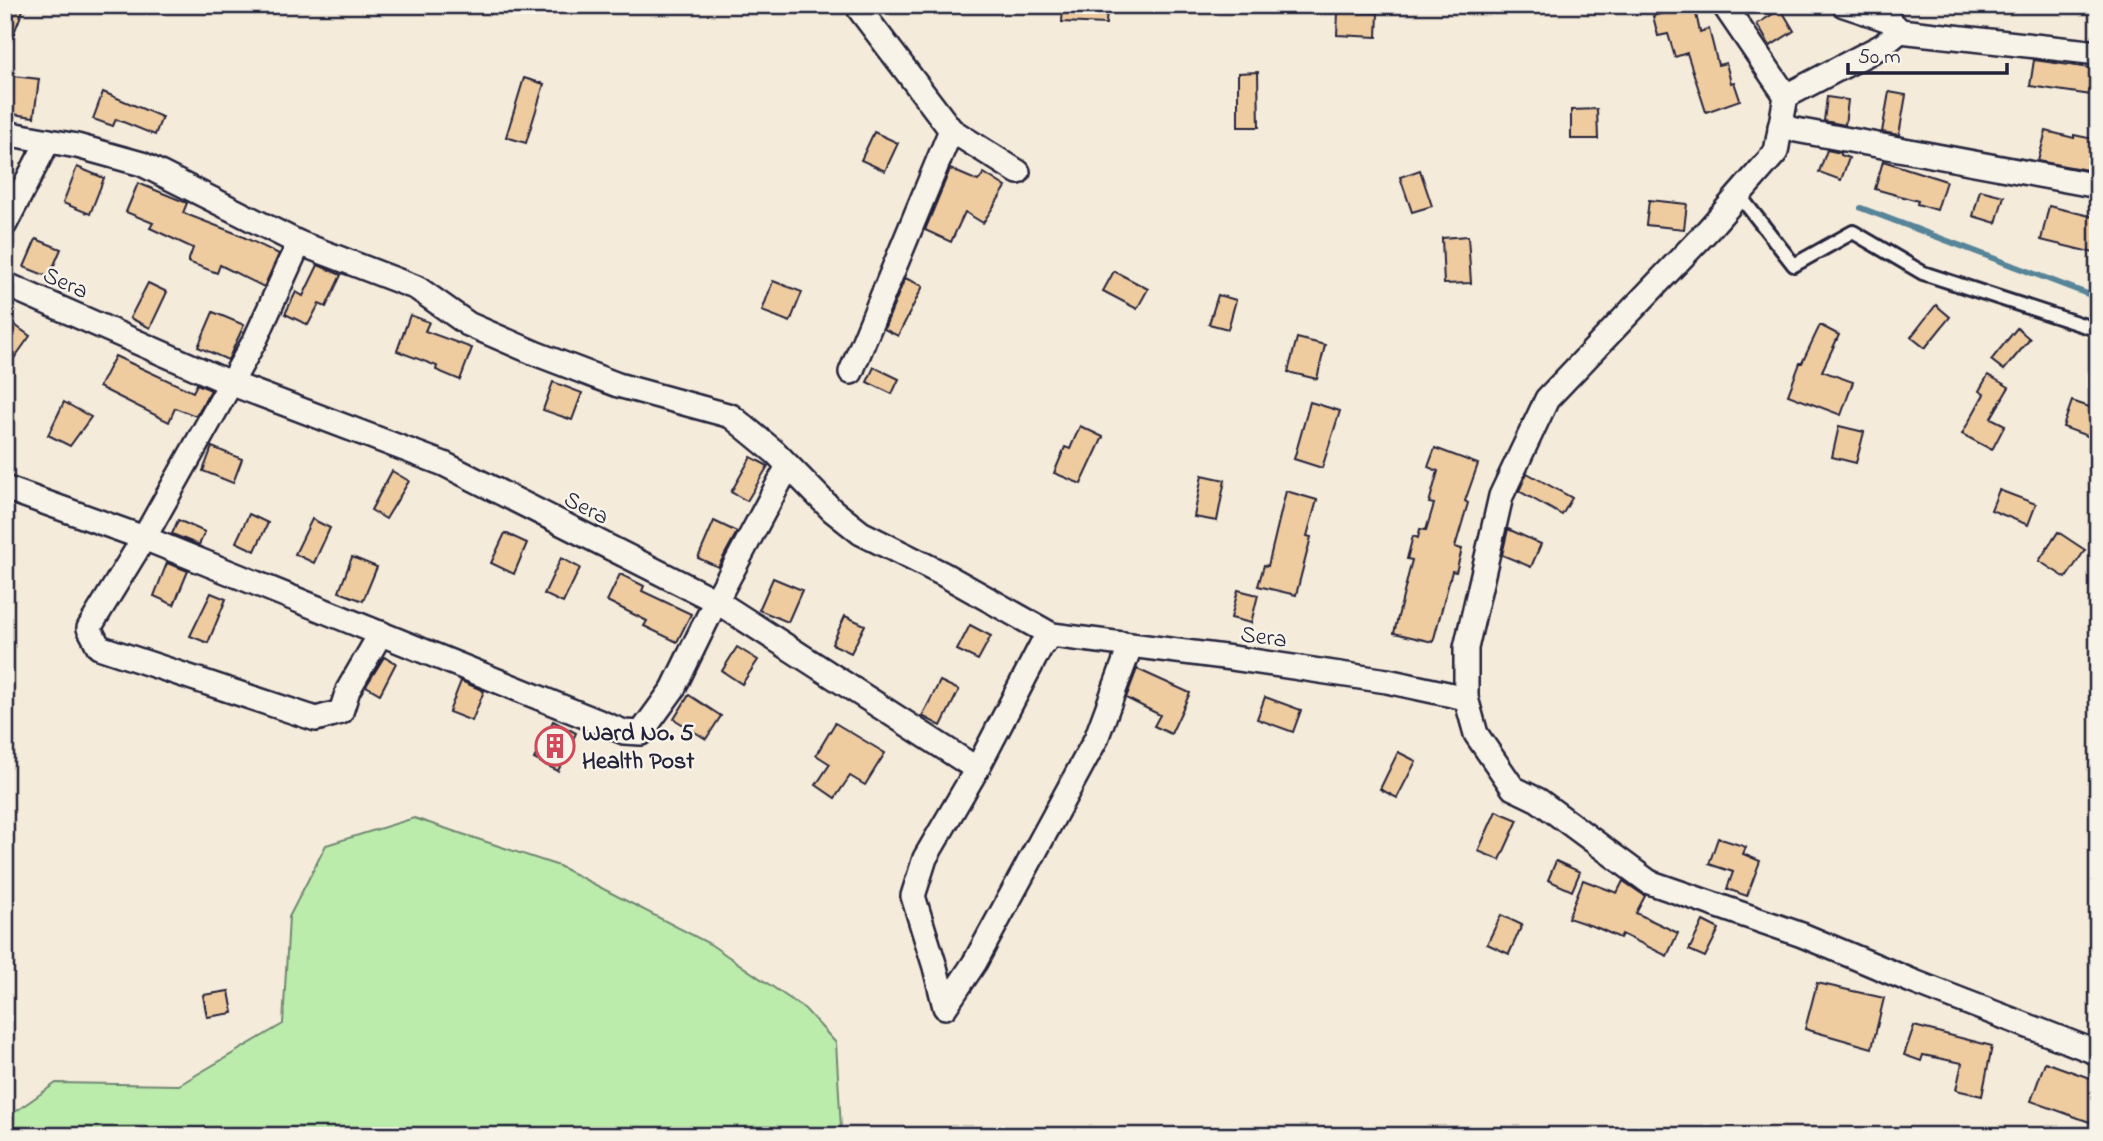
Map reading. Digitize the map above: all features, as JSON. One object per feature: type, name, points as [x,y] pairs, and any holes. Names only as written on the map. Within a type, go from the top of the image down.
[{"type":"street","points":[[859,5],[860,10],[951,130],[1018,172]]},
{"type":"street","points":[[1724,5],[1786,96],[1776,152],[1708,230],[1547,399],[1500,496],[1466,648],[1466,698],[1476,734],[1513,788],[1538,800],[1649,882],[1802,935],[1914,982],[2098,1053]]},
{"type":"street","points":[[1844,5],[1889,20],[1900,31],[2098,53]]},
{"type":"street","points":[[1786,96],[1882,46],[1900,31]]},
{"type":"street","points":[[1780,127],[2098,186]]},
{"type":"street","points":[[851,372],[951,130]]},
{"type":"street","name":"Sera","points":[[5,133],[142,164],[299,243],[416,288],[468,324],[537,354],[618,385],[731,416],[860,533],[943,574],[1052,635],[1387,681],[1466,698]]},
{"type":"street","points":[[5,224],[48,141]]},
{"type":"street","points":[[299,243],[256,338],[144,538],[89,628],[99,647],[316,719],[341,712],[348,690],[381,633]]},
{"type":"street","name":"Sera","points":[[5,284],[230,383],[444,464],[716,601],[977,769]]},
{"type":"street","points":[[5,488],[144,538],[624,732],[641,733],[673,688],[788,466]]},
{"type":"street","points":[[1052,635],[1041,646],[977,769],[925,858],[913,896],[945,1007],[975,962],[1096,739],[1130,647]]},
{"type":"lane","points":[[1739,195],[1794,265],[1853,232],[1923,274],[2098,330]]},
{"type":"green space","points":[[414,818],[559,866],[710,944],[805,1009],[836,1043],[841,1128],[835,1136],[5,1136],[5,1119],[56,1083],[179,1085],[283,1024],[289,917],[326,845]]},
{"type":"building","points":[[5,5],[25,5],[6,53],[5,53]]},
{"type":"building","points":[[1063,5],[1107,7],[1106,24],[1062,22]]},
{"type":"building","points":[[1694,5],[1700,32],[1709,29],[1718,65],[1726,63],[1731,83],[1734,82],[1740,100],[1706,112],[1687,53],[1675,57],[1668,34],[1658,36],[1653,16]]},
{"type":"building","points":[[1781,9],[1794,31],[1770,46],[1757,24]]},
{"type":"building","points":[[1338,12],[1378,13],[1377,37],[1337,35]]},
{"type":"building","points":[[2034,60],[2098,69],[2098,96],[2030,86]]},
{"type":"building","points":[[1258,72],[1259,127],[1238,127],[1238,73]]},
{"type":"building","points":[[13,76],[39,79],[34,117],[5,113],[5,83],[12,85]]},
{"type":"building","points":[[524,78],[544,84],[526,143],[506,137]]},
{"type":"building","points":[[103,92],[162,117],[155,135],[116,119],[113,126],[93,119]]},
{"type":"building","points":[[1889,92],[1906,95],[1899,135],[1882,132]]},
{"type":"building","points":[[1827,97],[1848,100],[1845,125],[1824,121]]},
{"type":"building","points":[[1597,109],[1598,139],[1571,139],[1571,110]]},
{"type":"building","points":[[2046,131],[2074,138],[2074,135],[2098,140],[2098,172],[2038,161]]},
{"type":"building","points":[[874,132],[898,143],[885,171],[861,160]]},
{"type":"building","points":[[1827,150],[1849,158],[1841,180],[1819,172]]},
{"type":"building","points":[[1883,161],[1946,181],[1937,210],[1917,204],[1918,201],[1875,189]]},
{"type":"building","points":[[77,167],[104,178],[90,214],[63,203]]},
{"type":"building","points":[[950,169],[978,181],[984,173],[1006,187],[983,223],[965,212],[951,242],[925,230]]},
{"type":"building","points":[[1420,170],[1432,206],[1412,212],[1400,177]]},
{"type":"building","points":[[138,183],[187,203],[183,213],[279,254],[264,287],[220,265],[217,273],[188,262],[193,248],[150,228],[153,223],[126,212]]},
{"type":"building","points":[[1980,190],[2004,196],[1996,223],[1973,216]]},
{"type":"building","points":[[1649,200],[1687,204],[1684,229],[1646,225]]},
{"type":"building","points":[[2049,206],[2098,218],[2098,254],[2041,240]]},
{"type":"building","points":[[1468,236],[1471,283],[1444,284],[1442,238]]},
{"type":"building","points":[[36,239],[61,249],[49,277],[24,267]]},
{"type":"building","points":[[318,265],[341,275],[326,307],[319,304],[308,325],[285,314],[296,292],[303,296]]},
{"type":"building","points":[[1114,271],[1148,289],[1137,309],[1103,291]]},
{"type":"building","points":[[905,278],[923,286],[898,336],[884,329]]},
{"type":"building","points":[[773,281],[802,292],[790,322],[762,311]]},
{"type":"building","points":[[148,283],[167,292],[150,328],[130,318]]},
{"type":"building","points":[[1218,295],[1236,300],[1228,329],[1209,324]]},
{"type":"building","points":[[1936,305],[1950,317],[1925,348],[1911,337]]},
{"type":"building","points":[[213,312],[244,325],[228,360],[198,347]]},
{"type":"building","points":[[410,315],[429,322],[425,331],[472,348],[460,380],[436,370],[437,366],[397,351]]},
{"type":"building","points":[[5,318],[30,336],[5,371]]},
{"type":"building","points":[[1820,325],[1839,335],[1822,371],[1853,382],[1841,415],[1788,395],[1800,363]]},
{"type":"building","points":[[2017,328],[2030,339],[2004,370],[1991,360]]},
{"type":"building","points":[[1297,338],[1325,345],[1317,379],[1288,372]]},
{"type":"building","points":[[115,356],[193,392],[197,384],[211,390],[196,416],[175,408],[169,422],[99,387]]},
{"type":"building","points":[[874,367],[899,379],[892,394],[867,382]]},
{"type":"building","points":[[1988,375],[2009,387],[1991,418],[2005,425],[1992,450],[1962,434],[1984,394],[1979,391]]},
{"type":"building","points":[[553,382],[582,393],[572,420],[543,410]]},
{"type":"building","points":[[2072,401],[2098,410],[2098,440],[2063,427]]},
{"type":"building","points":[[64,402],[91,417],[70,446],[48,435]]},
{"type":"building","points":[[1310,402],[1340,411],[1322,468],[1294,459]]},
{"type":"building","points":[[1080,426],[1103,437],[1081,484],[1054,473],[1065,447],[1070,449]]},
{"type":"building","points":[[1839,426],[1864,432],[1856,463],[1832,457]]},
{"type":"building","points":[[212,447],[242,459],[233,483],[203,471]]},
{"type":"building","points":[[1435,448],[1478,464],[1465,501],[1468,503],[1455,547],[1462,549],[1456,572],[1452,571],[1433,642],[1394,633],[1412,560],[1407,559],[1413,536],[1418,538],[1420,529],[1426,530],[1434,504],[1429,503],[1438,471],[1428,467]]},
{"type":"building","points":[[751,457],[768,466],[747,501],[731,492]]},
{"type":"building","points":[[392,471],[409,481],[386,519],[371,510]]},
{"type":"building","points":[[1527,473],[1572,498],[1562,515],[1519,491]]},
{"type":"building","points":[[1202,475],[1225,480],[1217,521],[1194,517]]},
{"type":"building","points":[[1999,490],[2036,504],[2028,525],[1991,510]]},
{"type":"building","points":[[1286,491],[1317,500],[1307,536],[1311,537],[1296,595],[1258,586],[1264,565],[1268,566]]},
{"type":"building","points":[[249,514],[268,523],[255,551],[236,542]]},
{"type":"building","points":[[312,519],[330,528],[314,563],[295,554]]},
{"type":"building","points":[[178,520],[205,532],[199,545],[172,534]]},
{"type":"building","points":[[714,521],[737,532],[718,567],[698,558]]},
{"type":"building","points":[[1508,529],[1541,544],[1531,567],[1502,555]]},
{"type":"building","points":[[2058,532],[2085,550],[2066,578],[2039,561]]},
{"type":"building","points":[[505,533],[527,543],[514,574],[491,563]]},
{"type":"building","points":[[352,557],[377,567],[363,601],[339,592]]},
{"type":"building","points":[[561,558],[580,568],[563,603],[544,594]]},
{"type":"building","points":[[167,563],[188,571],[174,605],[154,596]]},
{"type":"building","points":[[620,574],[644,586],[642,591],[691,614],[677,642],[644,626],[647,621],[607,601]]},
{"type":"building","points":[[773,578],[802,590],[788,622],[759,610]]},
{"type":"building","points":[[1238,590],[1258,595],[1251,623],[1231,618]]},
{"type":"building","points":[[211,593],[226,599],[208,643],[190,636]]},
{"type":"building","points":[[845,616],[865,625],[851,653],[832,644]]},
{"type":"building","points":[[970,625],[991,636],[978,660],[957,650]]},
{"type":"building","points":[[737,647],[758,660],[742,684],[722,671]]},
{"type":"building","points":[[384,657],[396,663],[380,694],[366,686]]},
{"type":"building","points":[[1137,669],[1190,693],[1171,734],[1154,726],[1160,715],[1126,698]]},
{"type":"building","points":[[461,681],[484,691],[472,721],[449,712]]},
{"type":"building","points":[[940,681],[959,690],[941,726],[922,716]]},
{"type":"building","points":[[689,695],[721,716],[706,739],[674,719]]},
{"type":"building","points":[[1265,697],[1301,710],[1293,732],[1257,719]]},
{"type":"building","name":"Ward No. 5 Health Post","points":[[553,721],[576,733],[558,771],[534,759]]},
{"type":"building","points":[[835,723],[885,753],[865,785],[850,776],[835,798],[816,785],[830,764],[816,755]]},
{"type":"building","points":[[1398,752],[1416,761],[1397,798],[1380,789]]},
{"type":"building","points":[[1496,811],[1518,820],[1500,860],[1478,851]]},
{"type":"building","points":[[1718,838],[1746,847],[1743,854],[1760,861],[1747,896],[1727,889],[1733,872],[1709,864]]},
{"type":"building","points":[[1556,861],[1580,872],[1572,891],[1548,880]]},
{"type":"building","points":[[1583,880],[1617,893],[1623,881],[1645,896],[1636,913],[1678,933],[1667,956],[1622,934],[1620,938],[1568,918]]},
{"type":"building","points":[[1501,915],[1522,925],[1509,954],[1487,944]]},
{"type":"building","points":[[1703,921],[1719,929],[1705,957],[1689,950]]},
{"type":"building","points":[[1817,983],[1884,998],[1872,1048],[1805,1029]]},
{"type":"building","points":[[229,991],[233,1013],[207,1017],[203,995]]},
{"type":"building","points":[[1914,1026],[1992,1046],[1982,1096],[1956,1090],[1962,1063],[1923,1055],[1921,1061],[1904,1055]]},
{"type":"building","points":[[2045,1062],[2098,1081],[2098,1125],[2031,1101]]},
{"type":"waterway","points":[[1861,208],[2098,298]]},
{"type":"place","name":"Ward No. 5 Health Post","points":[[555,746]]}]
